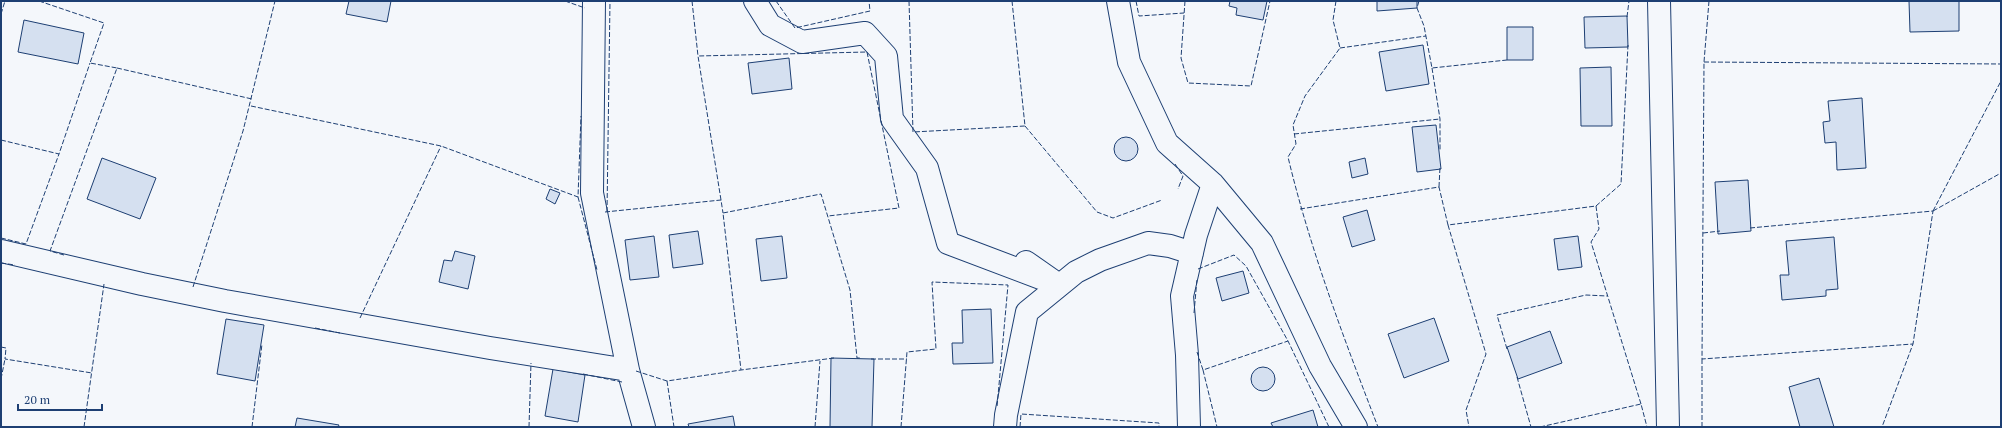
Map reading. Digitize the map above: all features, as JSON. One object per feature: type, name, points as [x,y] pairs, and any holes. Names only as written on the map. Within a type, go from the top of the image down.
[{"type":"street","points":[[594,1],[592,194],[628,370],[644,427]]},
{"type":"street","points":[[755,1],[770,24],[802,42],[865,33],[886,56],[892,118],[927,168],[948,243],[1059,285]]},
{"type":"street","points":[[1118,1],[1129,62],[1167,144],[1213,184],[1262,243],[1320,366],[1356,427]]},
{"type":"street","points":[[1660,1],[1668,427]]},
{"type":"street","points":[[1188,427],[1187,355],[1182,296],[1192,253],[1213,184]]},
{"type":"street","points":[[1005,427],[1006,415],[1027,312],[1076,272],[1148,243],[1170,246],[1192,253]]},
{"type":"street","points":[[1,251],[142,284],[225,301],[490,348],[628,370]]},
{"type":"street","points":[[1026,262],[1059,285]]},
{"type":"building","points":[[349,1],[391,1],[387,22],[346,14]]},
{"type":"building","points":[[1230,1],[1267,1],[1263,20],[1236,15],[1237,8],[1229,6]]},
{"type":"building","points":[[1377,1],[1417,1],[1417,8],[1377,11]]},
{"type":"building","points":[[1909,1],[1959,1],[1959,31],[1910,32]]},
{"type":"building","points":[[1627,16],[1628,47],[1585,48],[1584,17]]},
{"type":"building","points":[[24,20],[84,33],[78,64],[18,52]]},
{"type":"building","points":[[1507,27],[1533,27],[1533,60],[1507,60]]},
{"type":"building","points":[[1423,45],[1429,84],[1386,91],[1379,52]]},
{"type":"building","points":[[789,58],[792,89],[752,94],[748,63]]},
{"type":"building","points":[[1611,67],[1612,126],[1581,126],[1580,68]]},
{"type":"building","points":[[1862,98],[1866,168],[1837,170],[1836,142],[1825,143],[1823,122],[1830,121],[1828,101]]},
{"type":"building","points":[[1436,125],[1441,169],[1417,172],[1412,127]]},
{"type":"building","points":[[1126,137],[1131,138],[1137,144],[1137,154],[1131,160],[1126,161],[1121,160],[1115,154],[1114,149],[1115,144],[1121,138]]},
{"type":"building","points":[[102,158],[156,178],[140,219],[87,199]]},
{"type":"building","points":[[1365,158],[1368,174],[1352,178],[1349,162]]},
{"type":"building","points":[[1748,180],[1751,231],[1718,234],[1715,182]]},
{"type":"building","points":[[550,189],[560,193],[555,204],[546,199]]},
{"type":"building","points":[[1367,210],[1375,240],[1352,247],[1343,217]]},
{"type":"building","points":[[698,231],[703,264],[673,268],[669,235]]},
{"type":"building","points":[[654,236],[659,277],[630,280],[625,240]]},
{"type":"building","points":[[782,236],[787,278],[761,281],[756,239]]},
{"type":"building","points":[[1578,236],[1582,267],[1558,270],[1554,239]]},
{"type":"building","points":[[1834,237],[1838,289],[1826,290],[1826,296],[1782,300],[1780,275],[1789,275],[1786,241]]},
{"type":"building","points":[[455,251],[475,256],[468,289],[439,282],[444,260],[452,261]]},
{"type":"building","points":[[1243,271],[1249,293],[1222,301],[1216,278]]},
{"type":"building","points":[[991,309],[993,363],[953,364],[952,343],[963,343],[962,310]]},
{"type":"building","points":[[1434,318],[1449,361],[1404,378],[1388,334]]},
{"type":"building","points":[[226,319],[264,325],[255,381],[217,374]]},
{"type":"building","points":[[1550,331],[1562,363],[1518,379],[1507,347]]},
{"type":"building","points":[[831,358],[874,359],[872,427],[830,427]]},
{"type":"building","points":[[1263,367],[1272,370],[1275,379],[1272,388],[1263,391],[1254,388],[1251,379],[1254,370]]},
{"type":"building","points":[[553,369],[585,375],[578,422],[545,416]]},
{"type":"building","points":[[1819,378],[1834,427],[1800,427],[1789,387]]},
{"type":"building","points":[[1313,410],[1318,427],[1273,427],[1271,423]]},
{"type":"building","points":[[733,416],[735,427],[689,427],[688,424]]},
{"type":"building","points":[[297,418],[339,425],[338,427],[295,427]]},
{"type":"fence","points":[[1,14],[5,1]]},
{"type":"fence","points":[[39,1],[104,23],[90,63],[117,68],[50,251],[64,255]]},
{"type":"fence","points":[[193,287],[243,131],[275,1]]},
{"type":"fence","points":[[565,1],[585,8]]},
{"type":"fence","points":[[607,212],[610,1]]},
{"type":"fence","points":[[692,1],[698,56]]},
{"type":"fence","points":[[776,1],[795,28],[870,11],[869,1]]},
{"type":"fence","points":[[909,1],[913,132],[1025,126],[1012,1]]},
{"type":"fence","points":[[1136,1],[1139,16],[1184,13]]},
{"type":"fence","points":[[1185,1],[1181,58],[1188,83],[1251,86],[1270,1]]},
{"type":"fence","points":[[1336,1],[1333,20],[1340,48],[1305,96],[1293,125],[1296,144],[1288,157],[1317,260],[1340,327],[1378,427]]},
{"type":"fence","points":[[1419,1],[1417,8],[1424,26],[1432,68],[1507,60]]},
{"type":"fence","points":[[1555,1],[1629,1]]},
{"type":"fence","points":[[1627,17],[1629,1]]},
{"type":"fence","points":[[1709,1],[1704,62],[1702,359],[1913,344],[1882,427]]},
{"type":"fence","points":[[1340,48],[1426,36]]},
{"type":"fence","points":[[1300,209],[1439,187],[1448,225],[1596,206],[1621,184],[1628,45]]},
{"type":"fence","points":[[721,200],[698,56],[867,52],[899,208],[828,216]]},
{"type":"fence","points":[[1704,62],[2001,64]]},
{"type":"fence","points":[[1,140],[59,154],[90,63]]},
{"type":"fence","points":[[117,68],[252,99]]},
{"type":"fence","points":[[1432,68],[1440,119],[1440,151]]},
{"type":"fence","points":[[1933,211],[2001,81]]},
{"type":"fence","points":[[251,106],[441,146],[578,197],[581,116]]},
{"type":"fence","points":[[1294,134],[1440,119]]},
{"type":"fence","points":[[1025,126],[1097,212],[1113,218],[1162,200]]},
{"type":"fence","points":[[360,318],[441,146]]},
{"type":"fence","points":[[1,238],[26,244],[59,154]]},
{"type":"fence","points":[[1175,164],[1183,176],[1178,189]]},
{"type":"fence","points":[[1439,187],[1440,167]]},
{"type":"fence","points":[[1933,211],[2001,173]]},
{"type":"fence","points":[[834,358],[741,370],[723,213],[821,194],[850,290],[857,358],[861,358]]},
{"type":"fence","points":[[578,197],[597,270]]},
{"type":"fence","points":[[605,212],[721,200],[723,213]]},
{"type":"fence","points":[[1596,206],[1599,229],[1591,242],[1641,404]]},
{"type":"fence","points":[[1750,228],[1933,211],[1913,344]]},
{"type":"fence","points":[[1448,225],[1486,354],[1466,410],[1469,427]]},
{"type":"fence","points":[[1703,233],[1720,231]]},
{"type":"fence","points":[[1198,269],[1234,255],[1246,266],[1288,341],[1329,427]]},
{"type":"fence","points":[[1,263],[15,265]]},
{"type":"fence","points":[[1194,313],[1197,279]]},
{"type":"fence","points":[[901,427],[907,352],[936,349],[932,282],[1008,285],[997,407]]},
{"type":"fence","points":[[84,427],[104,284]]},
{"type":"fence","points":[[1507,349],[1497,315],[1586,295],[1607,296]]},
{"type":"fence","points":[[315,328],[340,333]]},
{"type":"fence","points":[[1197,352],[1203,370],[1288,341]]},
{"type":"fence","points":[[252,427],[262,344]]},
{"type":"fence","points":[[1,347],[6,348],[5,359],[92,373]]},
{"type":"fence","points":[[1,379],[5,359]]},
{"type":"fence","points":[[871,359],[907,359]]},
{"type":"fence","points":[[1702,359],[1702,427]]},
{"type":"fence","points":[[815,427],[820,361]]},
{"type":"fence","points":[[529,427],[531,363]]},
{"type":"fence","points":[[636,371],[667,381],[741,370]]},
{"type":"fence","points":[[1203,370],[1217,427]]},
{"type":"fence","points":[[583,374],[622,382]]},
{"type":"fence","points":[[1517,377],[1531,427]]},
{"type":"fence","points":[[667,381],[674,427]]},
{"type":"fence","points":[[1540,427],[1641,404],[1647,427]]},
{"type":"fence","points":[[1020,427],[1021,414],[1159,423],[1159,427]]}]
